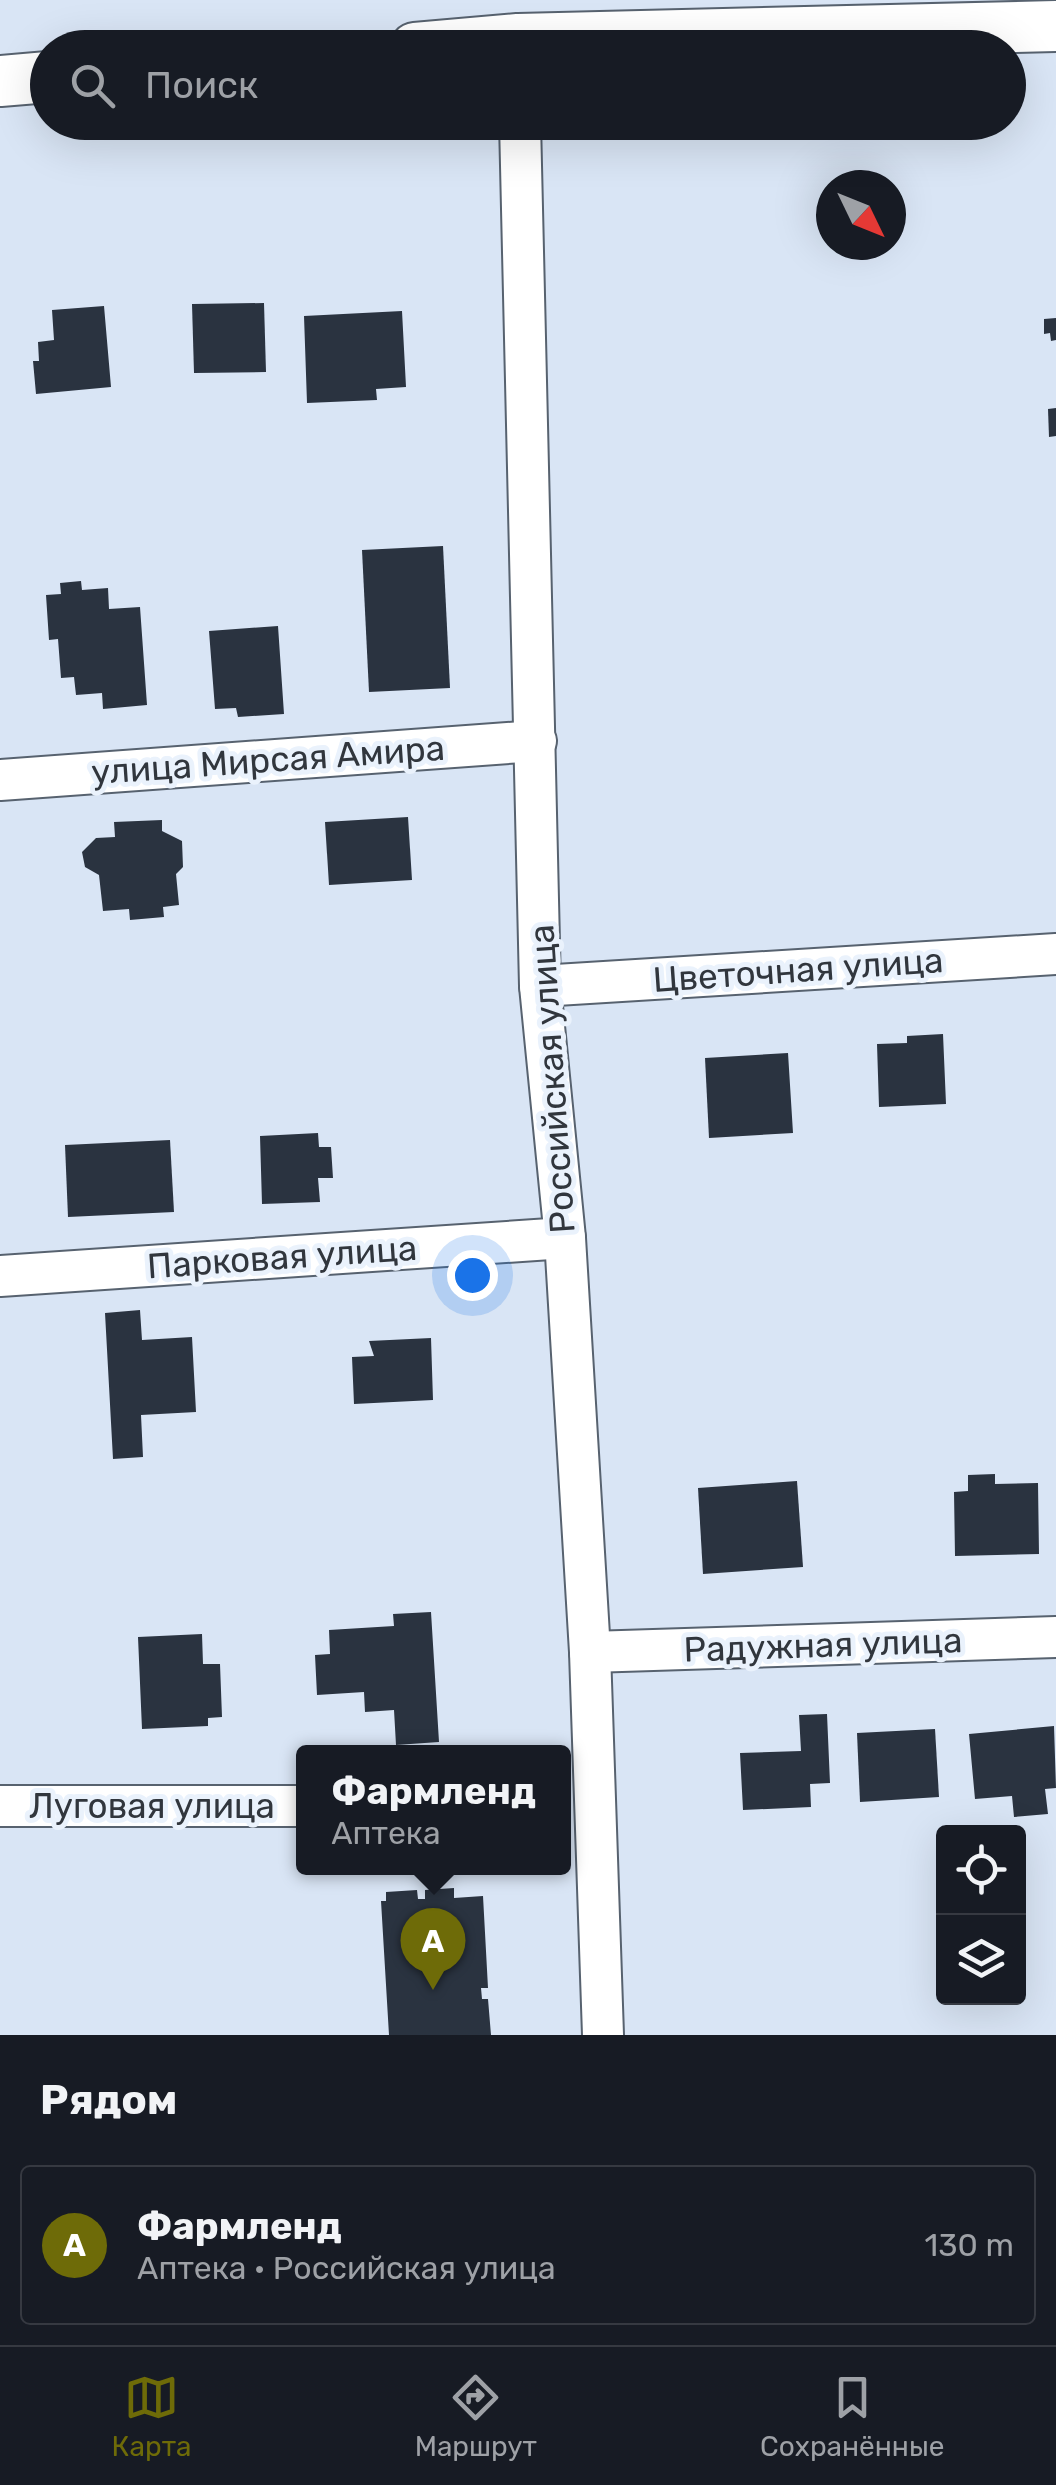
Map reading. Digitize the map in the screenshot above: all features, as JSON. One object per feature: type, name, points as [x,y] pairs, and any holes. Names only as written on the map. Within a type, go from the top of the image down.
[{"type":"street","points":[[936,30],[1056,26]]},
{"type":"street","points":[[0,80],[30,78]]},
{"type":"street","name":"Российская улица","points":[[520,140],[540,986],[564,1238],[590,1652],[580,1807],[603,2035]]},
{"type":"street","name":"улица Мирсая Амира","points":[[0,780],[536,740]]},
{"type":"street","name":"Цветочная улица","points":[[540,986],[1056,954]]},
{"type":"street","name":"Парковая улица","points":[[0,1276],[564,1238]]},
{"type":"street","name":"Радужная улица","points":[[590,1652],[1056,1637]]},
{"type":"street","name":"Луговая улица","points":[[0,1806],[296,1806]]},
{"type":"building","points":[[264,303],[266,372],[194,373],[192,304]]},
{"type":"building","points":[[104,306],[111,387],[36,394],[33,361],[39,361],[38,342],[54,340],[52,310]]},
{"type":"building","points":[[402,311],[406,387],[376,389],[377,400],[307,403],[304,316]]},
{"type":"building","points":[[1056,318],[1056,340],[1051,341],[1050,333],[1044,334],[1044,319]]},
{"type":"building","points":[[1056,408],[1056,436],[1049,437],[1048,409]]},
{"type":"building","points":[[443,546],[450,688],[369,692],[362,550]]},
{"type":"building","points":[[81,581],[82,590],[108,588],[109,609],[140,607],[147,705],[103,709],[102,693],[76,695],[74,677],[61,678],[58,639],[49,640],[46,595],[61,594],[60,583]]},
{"type":"building","points":[[278,626],[284,714],[238,717],[236,708],[215,709],[209,631]]},
{"type":"building","points":[[408,817],[412,880],[329,885],[325,822]]},
{"type":"building","points":[[162,820],[162,831],[182,841],[183,867],[176,874],[179,905],[163,907],[164,917],[130,920],[129,909],[103,911],[99,875],[85,867],[82,852],[96,838],[115,837],[114,822]]},
{"type":"building","points":[[943,1034],[946,1104],[879,1107],[877,1044],[907,1043],[907,1036]]},
{"type":"building","points":[[788,1053],[793,1133],[709,1138],[705,1058]]},
{"type":"building","points":[[318,1133],[319,1147],[331,1147],[333,1178],[318,1178],[320,1202],[262,1204],[260,1136]]},
{"type":"building","points":[[170,1140],[174,1212],[68,1217],[65,1145]]},
{"type":"building","points":[[140,1310],[142,1340],[192,1337],[196,1412],[141,1415],[143,1457],[113,1459],[105,1313]]},
{"type":"building","points":[[431,1338],[433,1400],[354,1404],[352,1357],[374,1356],[369,1341]]},
{"type":"building","points":[[995,1474],[995,1484],[1038,1483],[1039,1554],[955,1556],[954,1492],[968,1491],[968,1475]]},
{"type":"building","points":[[797,1481],[803,1567],[703,1574],[698,1488]]},
{"type":"building","points":[[431,1612],[439,1742],[396,1745],[394,1710],[365,1712],[364,1692],[317,1695],[315,1655],[330,1654],[329,1630],[394,1626],[393,1614]]},
{"type":"building","points":[[202,1634],[203,1664],[220,1664],[222,1717],[208,1718],[208,1726],[142,1729],[138,1637]]},
{"type":"building","points":[[827,1714],[830,1783],[810,1784],[811,1807],[743,1810],[740,1753],[801,1751],[799,1715]]},
{"type":"building","points":[[1054,1726],[1056,1788],[1045,1789],[1048,1814],[1014,1817],[1012,1796],[975,1799],[969,1734]]},
{"type":"building","points":[[935,1729],[939,1797],[860,1802],[857,1733]]},
{"type":"building","points":[[454,1888],[454,1898],[483,1896],[488,1988],[481,1988],[482,1999],[488,1999],[491,2035],[389,2035],[381,1901],[386,1901],[386,1892],[417,1890],[418,1899],[425,1899],[425,1890]]},
{"type":"place","name":"Фармленд","points":[[433,1990]]}]
